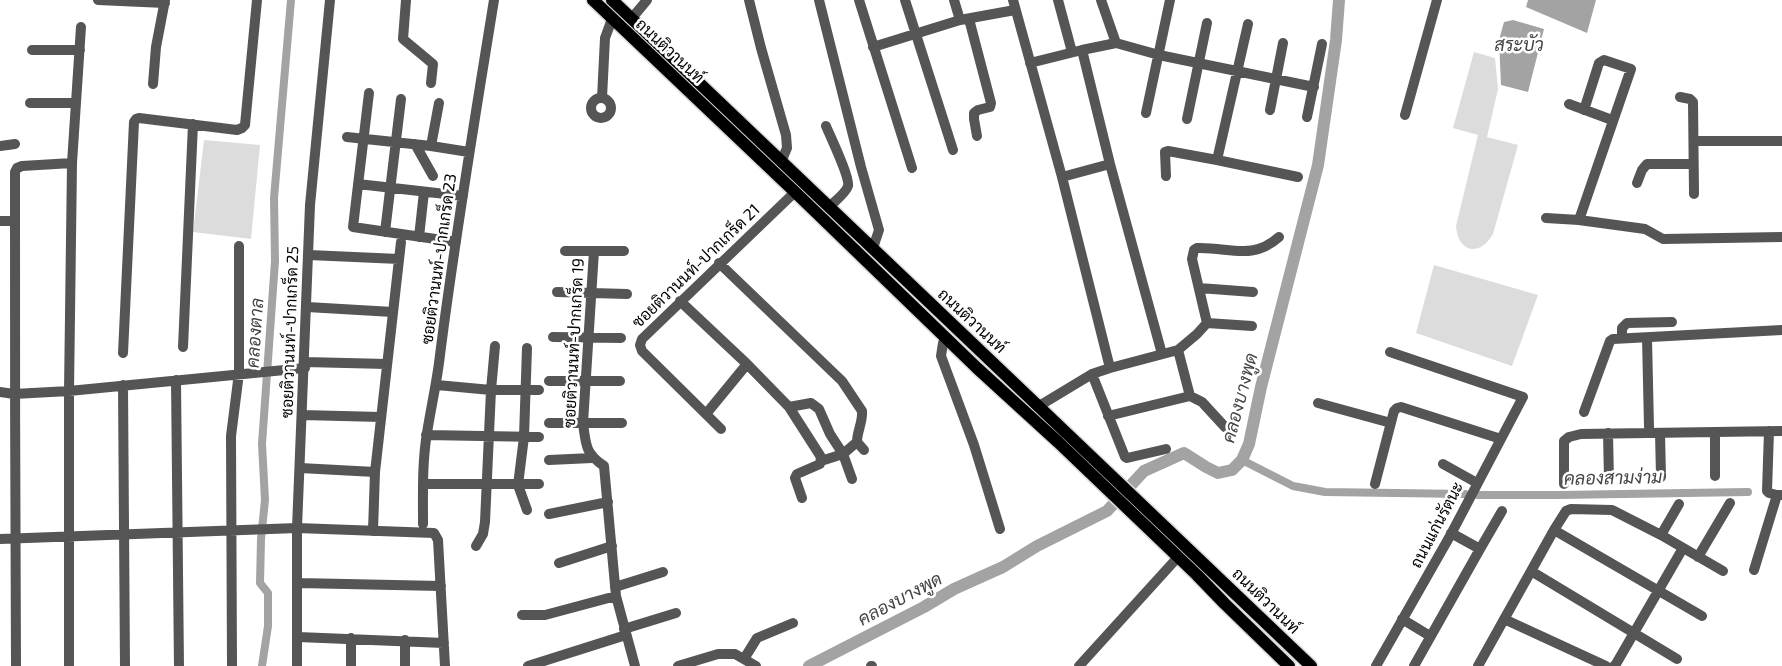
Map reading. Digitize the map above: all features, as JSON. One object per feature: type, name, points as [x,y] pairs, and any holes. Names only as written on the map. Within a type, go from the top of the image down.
[{"type":"main road","name":"ถนนติวานนท์","points":[[593,0],[778,167],[829,207],[1039,406],[1125,498],[1311,666]]},
{"type":"main road","name":"ถนนติวานนท์","points":[[612,0],[778,167],[795,192],[977,368],[1114,487]]},
{"type":"main road","name":"ถนนติวานนท์","points":[[1125,498],[1178,557],[1289,666]]},
{"type":"street","points":[[99,0],[165,1],[156,47],[154,84]]},
{"type":"street","points":[[123,353],[134,122],[139,118],[237,130],[242,128],[245,124],[257,0]]},
{"type":"street","name":"ซอยติวานนท์-ปากเกร็ด 25","points":[[297,666],[297,528],[310,205],[330,0]]},
{"type":"street","points":[[406,0],[403,39],[433,64],[431,83]]},
{"type":"street","name":"ซอยติวานนท์-ปากเกร็ด 23","points":[[423,524],[426,435],[436,385],[452,260],[494,0]]},
{"type":"street","points":[[632,18],[647,0]]},
{"type":"street","points":[[749,0],[786,135],[787,148],[778,167]]},
{"type":"street","points":[[819,0],[842,96],[879,230],[873,248]]},
{"type":"street","points":[[859,0],[912,168]]},
{"type":"street","points":[[905,0],[953,150]]},
{"type":"street","points":[[954,0],[965,19],[991,103],[990,107],[974,113],[977,136]]},
{"type":"street","points":[[1058,0],[1077,51],[1162,354]]},
{"type":"street","points":[[1101,0],[1116,43]]},
{"type":"street","points":[[1146,113],[1170,0]]},
{"type":"street","points":[[1405,115],[1437,0]]},
{"type":"street","points":[[874,47],[1014,5],[1062,177],[1110,368]]},
{"type":"street","points":[[602,98],[605,38],[612,18]]},
{"type":"street","points":[[1187,119],[1207,23]]},
{"type":"street","points":[[1217,160],[1248,24]]},
{"type":"street","points":[[69,666],[69,391],[72,163],[82,27]]},
{"type":"street","points":[[1030,63],[1116,43],[1275,80],[1314,87]]},
{"type":"street","points":[[1270,110],[1283,43]]},
{"type":"street","points":[[1307,117],[1322,44]]},
{"type":"street","points":[[32,50],[80,50]]},
{"type":"street","points":[[1578,220],[1631,69],[1604,60],[1601,61],[1584,110]]},
{"type":"street","points":[[369,93],[353,226],[456,242]]},
{"type":"street","points":[[1680,97],[1690,99],[1693,102],[1694,194]]},
{"type":"street","points":[[385,232],[401,99]]},
{"type":"street","points":[[30,103],[76,103]]},
{"type":"street","points":[[431,146],[439,103]]},
{"type":"street","points":[[1569,104],[1612,120]]},
{"type":"street","points":[[183,347],[193,124]]},
{"type":"street","points":[[826,126],[848,182],[848,188],[829,207]]},
{"type":"street","points":[[347,137],[469,152]]},
{"type":"street","points":[[1694,142],[1782,141]]},
{"type":"street","points":[[0,146],[15,144]]},
{"type":"street","points":[[414,144],[433,176]]},
{"type":"street","points":[[1166,176],[1164,156],[1165,152],[1168,151],[1298,177]]},
{"type":"street","points":[[16,666],[14,172],[22,166],[72,163]]},
{"type":"street","points":[[1062,177],[1110,164]]},
{"type":"street","points":[[1637,183],[1642,170],[1647,164],[1693,164]]},
{"type":"street","points":[[358,184],[463,196]]},
{"type":"street","points":[[419,237],[424,192]]},
{"type":"street","name":"ซอยติวานนท์-ปากเกร็ด 21","points":[[721,429],[642,351],[640,345],[642,339],[680,301],[795,192]]},
{"type":"street","points":[[1546,218],[1578,220],[1645,229],[1663,239],[1782,237]]},
{"type":"street","points":[[0,221],[14,221]]},
{"type":"street","points":[[1207,323],[1192,259],[1194,250],[1197,248],[1256,251],[1279,237]]},
{"type":"street","points":[[373,531],[375,472],[401,242]]},
{"type":"street","points":[[232,666],[231,436],[239,373],[239,246]]},
{"type":"street","points":[[565,251],[624,251]]},
{"type":"street","name":"ซอยติวานนท์-ปากเกร็ด 19","points":[[594,251],[583,423],[587,449],[592,458],[604,466],[615,592],[635,666]]},
{"type":"street","points":[[308,255],[399,259]]},
{"type":"street","points":[[719,263],[842,381],[862,411],[857,431],[861,446],[821,461],[820,464],[797,474],[795,478],[802,498]]},
{"type":"street","points":[[1199,288],[1253,292]]},
{"type":"street","points":[[558,292],[627,294]]},
{"type":"street","points":[[680,301],[747,364],[789,407],[821,461]]},
{"type":"street","points":[[307,307],[393,312]]},
{"type":"street","points":[[1622,338],[1622,328],[1626,323],[1672,322]]},
{"type":"street","points":[[1207,323],[1252,326]]},
{"type":"street","points":[[1039,406],[1092,374],[1178,350],[1198,334],[1207,323]]},
{"type":"street","points":[[1584,412],[1610,341],[1622,338],[1782,330]]},
{"type":"street","points":[[553,337],[621,338]]},
{"type":"street","points":[[947,338],[943,344],[941,356],[974,445],[1000,529]]},
{"type":"street","points":[[1647,338],[1649,427]]},
{"type":"street","points":[[476,546],[484,529],[490,390],[495,346]]},
{"type":"street","points":[[527,348],[524,436],[518,485],[527,510]]},
{"type":"street","points":[[1178,350],[1190,396]]},
{"type":"street","name":"ถนนแก่นรัตนะ","points":[[1376,666],[1451,533],[1523,397],[1390,352]]},
{"type":"street","points":[[0,392],[14,394],[69,391],[266,371],[305,365],[387,364]]},
{"type":"street","points":[[706,414],[747,364]]},
{"type":"street","points":[[1092,374],[1124,457],[1127,458],[1166,449]]},
{"type":"street","points":[[176,380],[179,666]]},
{"type":"street","points":[[549,381],[620,381]]},
{"type":"street","points":[[123,385],[125,666]]},
{"type":"street","points":[[436,385],[490,390],[539,390]]},
{"type":"street","points":[[1108,416],[1190,396],[1202,402],[1225,427]]},
{"type":"street","points":[[789,407],[811,403],[819,409],[830,434],[843,454],[852,479]]},
{"type":"street","points":[[1318,403],[1391,423]]},
{"type":"street","points":[[1375,484],[1394,411],[1397,408],[1500,439]]},
{"type":"street","points":[[302,415],[381,417]]},
{"type":"street","points":[[549,424],[622,423]]},
{"type":"street","points":[[1754,570],[1780,495],[1768,493],[1769,431]]},
{"type":"street","points":[[1564,484],[1564,441],[1566,438],[1581,434],[1782,431]]},
{"type":"street","points":[[1715,432],[1715,476]]},
{"type":"street","points":[[1608,433],[1609,480]]},
{"type":"street","points":[[1660,433],[1661,477]]},
{"type":"street","points":[[426,435],[539,437]]},
{"type":"street","points":[[549,460],[592,458]]},
{"type":"street","points":[[1443,464],[1477,483]]},
{"type":"street","points":[[300,468],[375,472]]},
{"type":"street","points":[[423,484],[539,484]]},
{"type":"street","points":[[549,514],[608,502]]},
{"type":"street","points":[[1698,557],[1730,503]]},
{"type":"street","points":[[1661,535],[1679,504]]},
{"type":"street","points":[[1480,665],[1554,530],[1566,511],[1570,509],[1612,510],[1661,535],[1723,571]]},
{"type":"street","points":[[1414,666],[1502,511]]},
{"type":"street","points":[[0,539],[297,528],[436,534],[438,540],[445,666]]},
{"type":"street","points":[[1554,530],[1702,616]]},
{"type":"street","points":[[1451,533],[1480,549]]},
{"type":"street","points":[[559,563],[612,546]]},
{"type":"street","points":[[1614,666],[1636,633],[1683,548]]},
{"type":"street","points":[[1079,666],[1178,557]]},
{"type":"street","points":[[1531,571],[1677,659]]},
{"type":"street","points":[[522,615],[545,615],[615,592],[663,572]]},
{"type":"street","points":[[298,583],[441,586]]},
{"type":"street","points":[[528,666],[676,613]]},
{"type":"street","points":[[1402,619],[1430,636]]},
{"type":"street","points":[[1504,619],[1606,666]]},
{"type":"street","points":[[744,659],[757,638],[793,623]]},
{"type":"street","points":[[298,637],[444,643]]},
{"type":"street","points":[[351,638],[351,666]]},
{"type":"street","points":[[405,640],[405,666]]},
{"type":"street","points":[[678,666],[718,654],[735,654],[756,666]]},
{"type":"shaded area","points":[[1474,52],[1495,58],[1498,89],[1487,137],[1518,145],[1493,234],[1482,246],[1470,249],[1461,242],[1456,226],[1478,135],[1453,128]]},
{"type":"shaded area","points":[[204,140],[260,145],[251,239],[193,232]]},
{"type":"shaded area","points":[[1434,265],[1538,295],[1512,366],[1416,333]]},
{"type":"water","points":[[1528,0],[1596,0],[1587,33],[1526,7]]},
{"type":"water","name":"สระบัว","points":[[1513,20],[1544,29],[1528,92],[1501,85],[1499,40],[1504,22]]},
{"type":"waterway","name":"คลองตาล","points":[[262,666],[268,626],[268,593],[260,583],[261,539],[265,500],[262,444],[275,261],[274,198],[291,0]]},
{"type":"waterway","name":"คลองบางพูด","points":[[809,666],[924,607],[954,589],[1003,567],[1037,546],[1107,511],[1144,471],[1184,453],[1218,473],[1232,470],[1242,460],[1249,444],[1261,387],[1318,165],[1336,40],[1339,0]]},
{"type":"waterway","name":"คลองสามง่าม","points":[[1242,460],[1293,486],[1325,492],[1465,494]]},
{"type":"waterway","name":"คลองสามง่าม","points":[[1478,495],[1748,492]]}]
